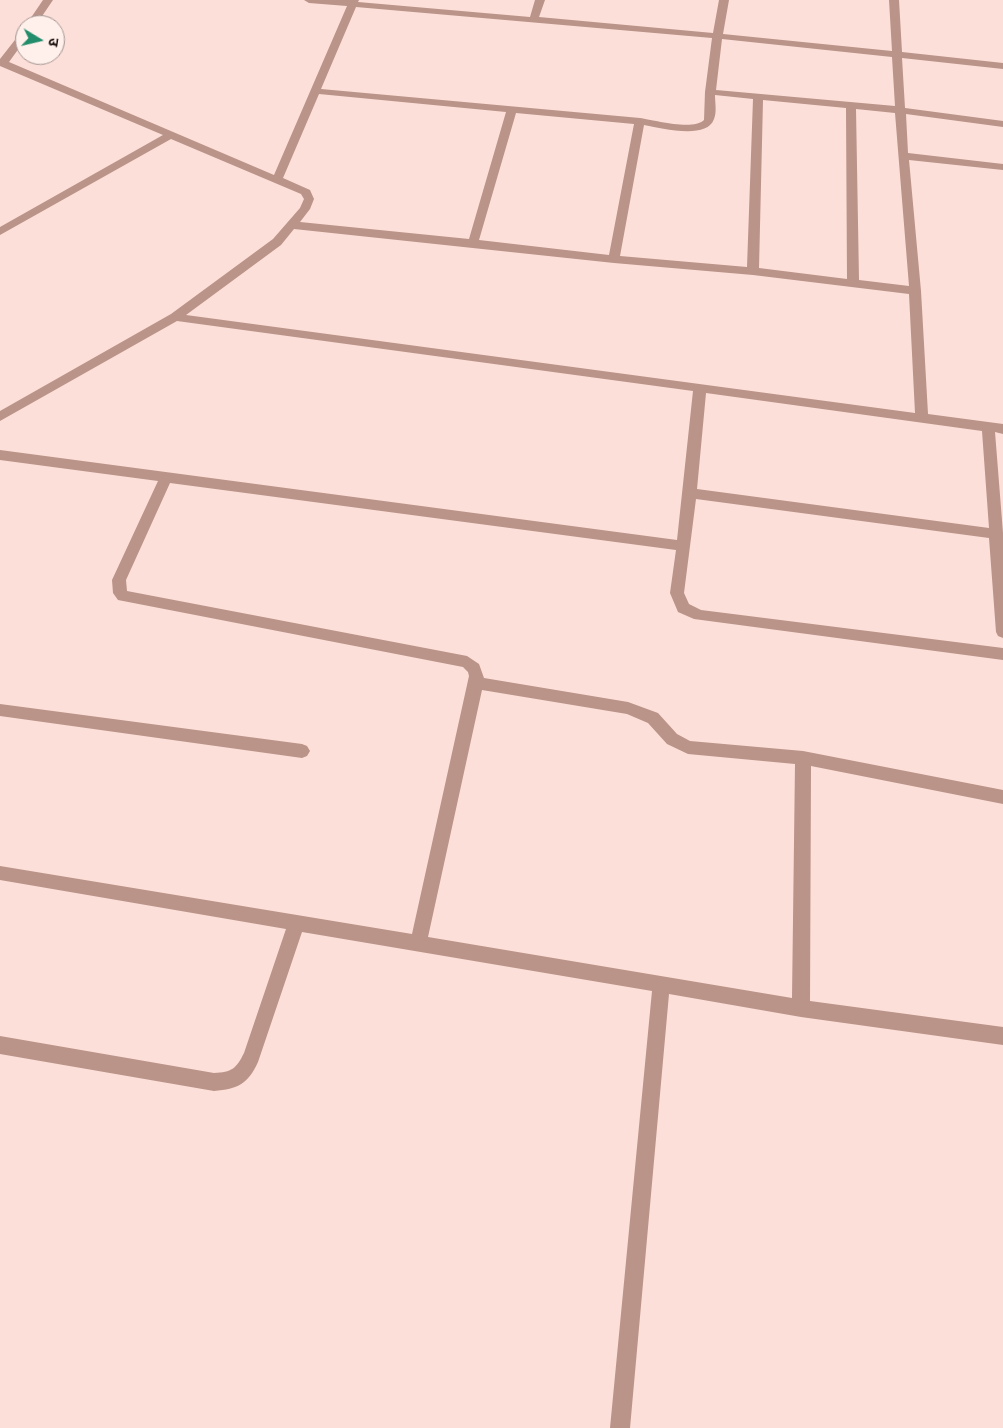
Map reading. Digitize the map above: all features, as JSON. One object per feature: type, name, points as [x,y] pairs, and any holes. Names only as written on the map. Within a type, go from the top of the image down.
[{"type":"street","points":[[38,15],[48,0]]},
{"type":"street","points":[[309,0],[353,2],[718,36],[1003,66]]},
{"type":"street","points":[[534,20],[540,0]]},
{"type":"street","points":[[315,91],[700,127],[706,124],[709,119],[710,92],[724,0]]},
{"type":"street","points":[[894,0],[899,54],[903,156],[915,291],[922,418]]},
{"type":"street","points":[[277,181],[353,2]]},
{"type":"street","points":[[0,417],[175,317],[277,242],[308,202],[306,192],[2,63],[15,46]]},
{"type":"street","points":[[710,92],[851,104],[1003,124]]},
{"type":"street","points":[[753,271],[758,96]]},
{"type":"street","points":[[851,104],[853,284]]},
{"type":"street","points":[[473,242],[512,109]]},
{"type":"street","points":[[614,259],[640,121]]},
{"type":"street","points":[[0,232],[170,135]]},
{"type":"street","points":[[903,156],[1003,167]]},
{"type":"street","points":[[292,225],[473,242],[614,259],[753,271],[915,291]]},
{"type":"street","points":[[175,317],[700,386],[1003,429]]},
{"type":"street","points":[[700,386],[690,493],[677,593],[679,604],[683,608],[699,615],[1003,654]]},
{"type":"street","points":[[988,428],[1003,632]]},
{"type":"street","points":[[0,455],[683,546]]},
{"type":"street","points":[[166,477],[119,580],[120,593],[123,596],[467,662],[473,666],[476,672],[476,683],[418,942]]},
{"type":"street","points":[[690,493],[997,534]]},
{"type":"street","points":[[476,683],[628,708],[653,718],[672,739],[688,747],[802,758],[1003,797]]},
{"type":"street","points":[[0,710],[302,751]]},
{"type":"street","points":[[801,1008],[802,758]]},
{"type":"street","points":[[0,873],[801,1008],[1003,1036]]},
{"type":"street","points":[[0,1045],[214,1082],[230,1081],[244,1072],[252,1056],[297,922]]},
{"type":"street","points":[[620,1428],[662,984]]}]
